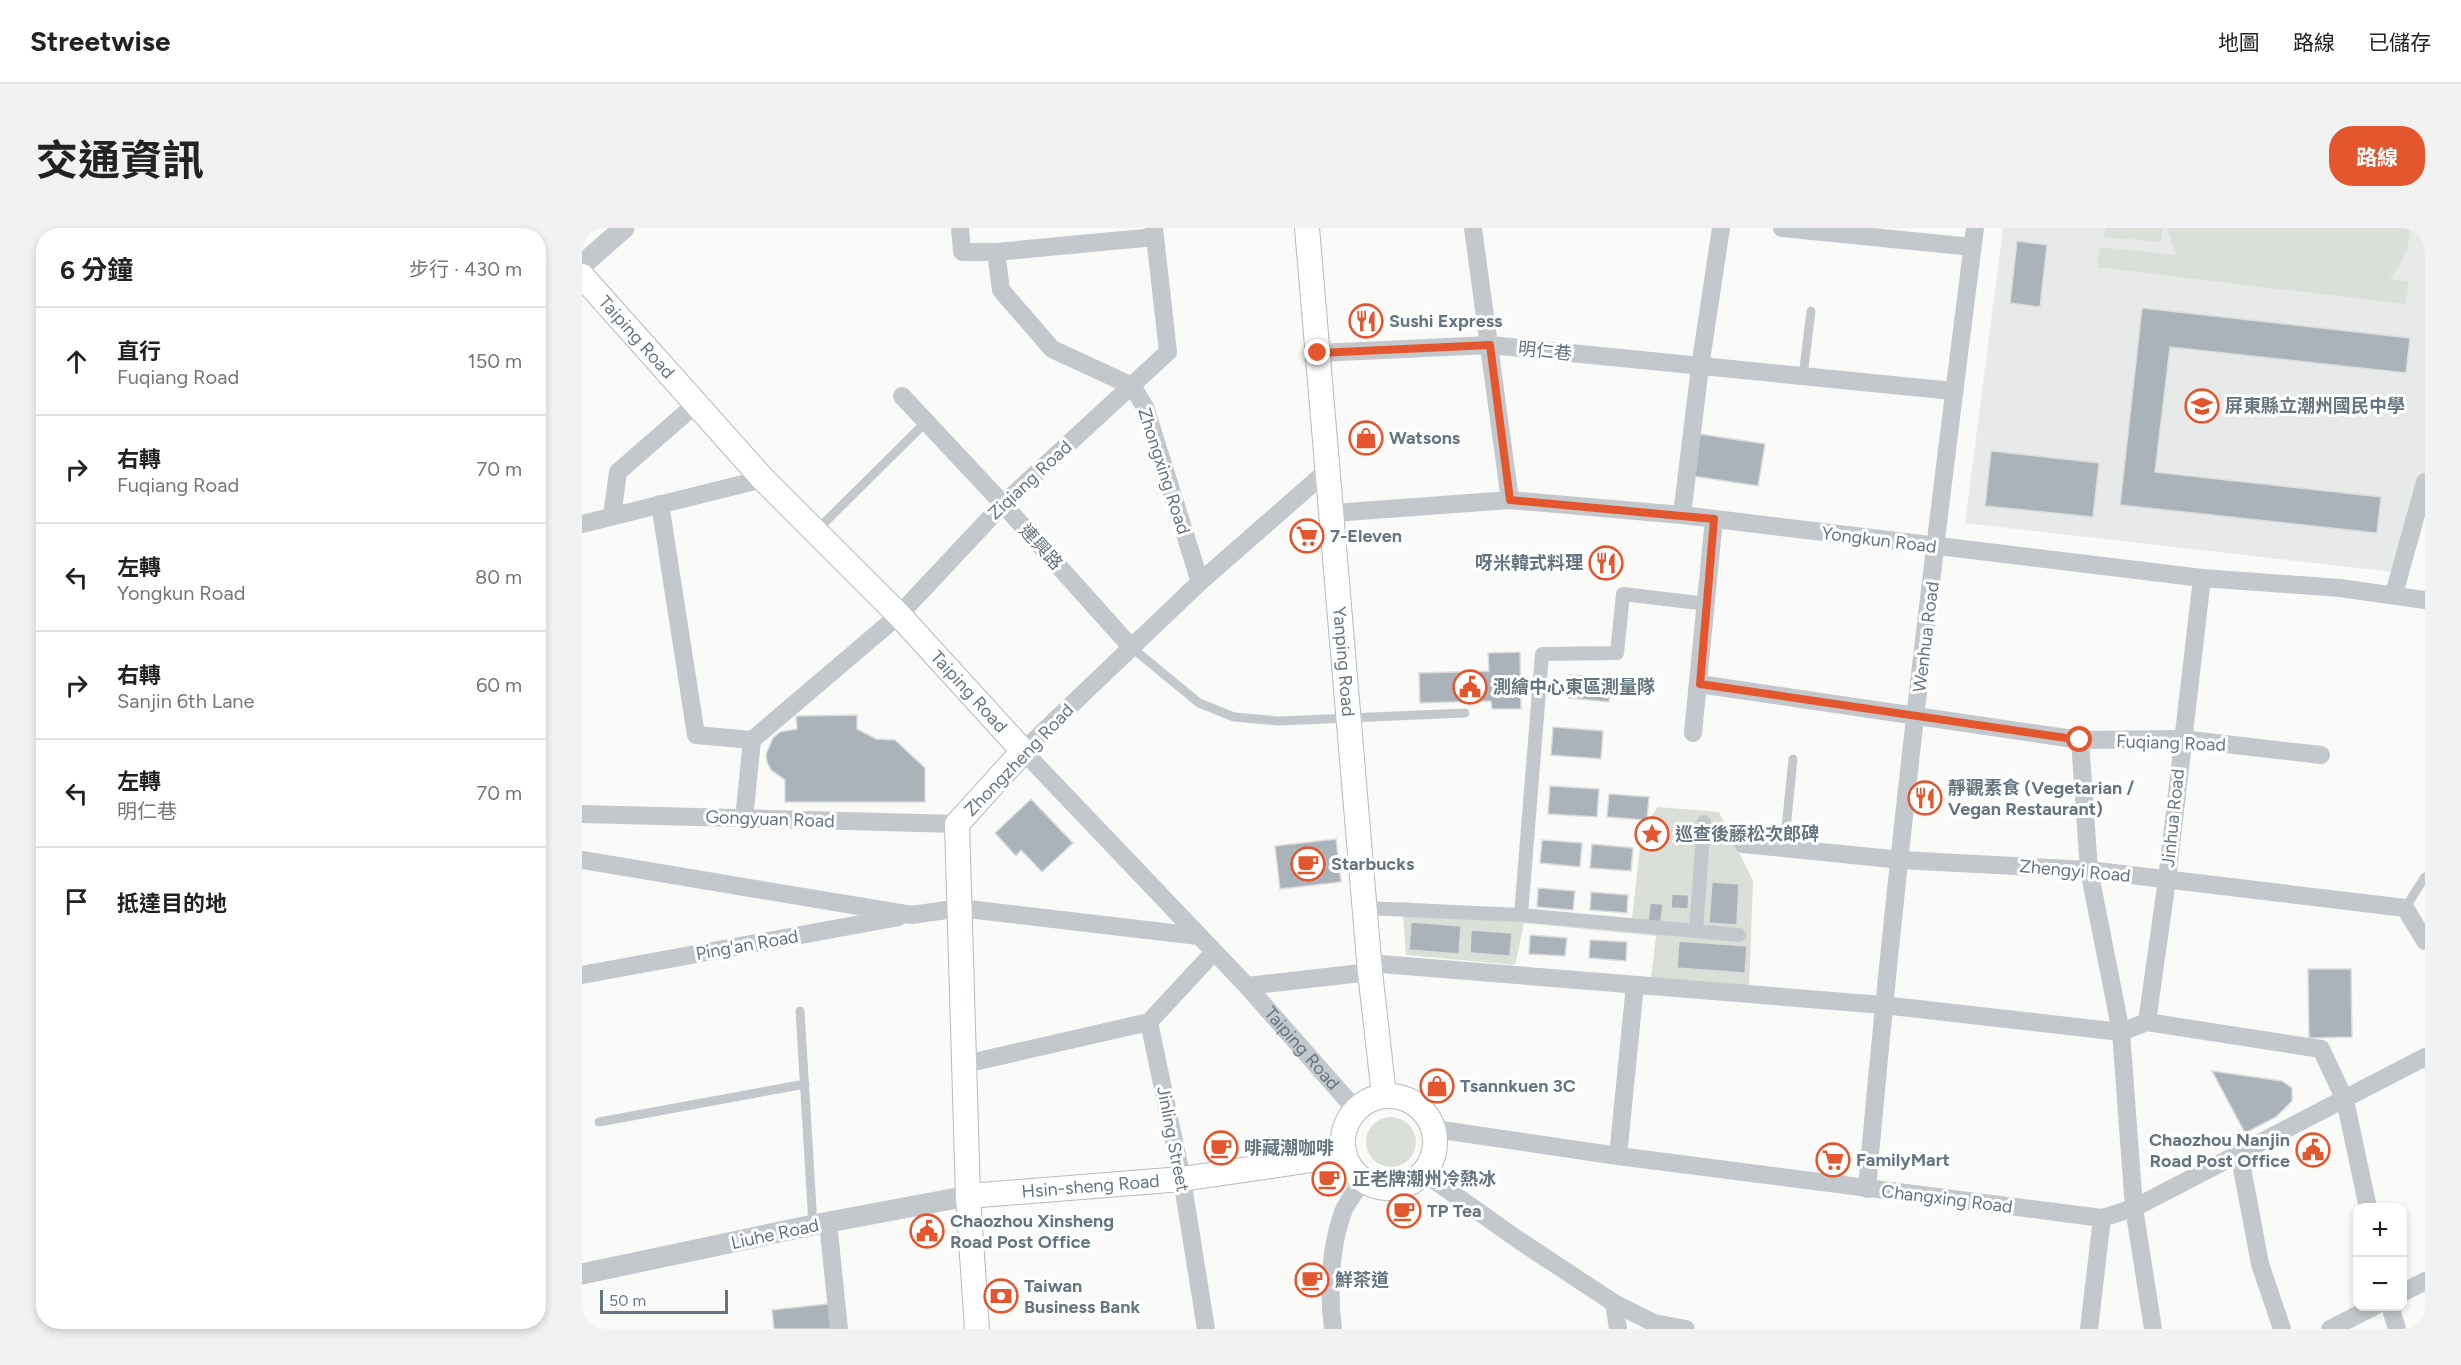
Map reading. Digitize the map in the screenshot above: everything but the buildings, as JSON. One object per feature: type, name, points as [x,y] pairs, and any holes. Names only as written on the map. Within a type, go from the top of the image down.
[{"type":"main road","name":"Yanping Road","points":[[1307,228],[1370,967],[1384,1095]]},
{"type":"main road","name":"Taiping Road","points":[[582,276],[763,479],[899,615],[1023,751]]},
{"type":"main road","name":"Zhongzheng Road","points":[[969,1196],[957,824],[1023,751]]},
{"type":"main road","points":[[1384,1095],[1408,1099],[1420,1106],[1435,1129],[1436,1145],[1433,1160],[1414,1182],[1388,1188],[1375,1186],[1363,1180],[1352,1169],[1345,1155],[1343,1141],[1345,1128],[1356,1110],[1371,1099],[1384,1095]]},
{"type":"main road","name":"Hsin-sheng Road","points":[[969,1196],[1182,1179],[1345,1155]]},
{"type":"main road","points":[[969,1196],[977,1329]]},
{"type":"street","points":[[582,265],[624,228]]},
{"type":"street","points":[[960,228],[962,252],[996,252],[1155,232]]},
{"type":"street","points":[[1477,228],[1510,500]]},
{"type":"street","points":[[1682,515],[1700,367],[1721,228]]},
{"type":"street","points":[[1782,228],[1972,247]]},
{"type":"street","name":"Wenhua Road","points":[[1867,1189],[1883,1005],[1953,391],[1975,228]]},
{"type":"street","name":"Ziqiang Road","points":[[752,740],[899,615],[1003,504],[1168,352],[1155,232]]},
{"type":"street","name":"Zhongxing Road","points":[[996,252],[1001,290],[1052,349],[1132,386],[1145,406],[1200,582]]},
{"type":"street","name":"明仁巷","points":[[1318,353],[1490,345],[1953,391]]},
{"type":"street","name":"連興路","points":[[902,396],[1003,504],[1131,647]]},
{"type":"street","points":[[612,516],[618,472],[696,404]]},
{"type":"street","name":"Zhongzheng Road","points":[[1023,751],[1200,582],[1329,469]]},
{"type":"street","points":[[582,524],[763,479]]},
{"type":"street","points":[[2394,594],[2425,482]]},
{"type":"street","name":"Yongkun Road","points":[[1333,513],[1510,500],[1682,515],[2202,578],[2394,594],[2425,600]]},
{"type":"street","points":[[660,504],[696,735],[752,740],[744,819]]},
{"type":"street","points":[[1693,733],[1700,684],[1714,519]]},
{"type":"street","name":"Jinhua Road","points":[[2146,1022],[2167,880],[2202,578]]},
{"type":"street","points":[[1521,915],[1542,654],[1617,653],[1623,594],[1707,604]]},
{"type":"street","name":"Fuqiang Road","points":[[1700,684],[2080,740],[2182,739],[2321,755]]},
{"type":"street","points":[[2080,740],[2090,870],[2121,1032],[2134,1208],[2153,1329]]},
{"type":"street","name":"Taiping Road","points":[[1023,751],[1247,986],[1356,1110]]},
{"type":"street","name":"Gongyuan Road","points":[[582,814],[957,824]]},
{"type":"street","points":[[1696,931],[1704,822]]},
{"type":"street","name":"Zhengyi Road","points":[[1743,844],[1901,860],[2090,870],[2405,908]]},
{"type":"street","points":[[582,860],[912,915]]},
{"type":"street","name":"Ping'an Road","points":[[582,975],[960,908],[1198,936]]},
{"type":"street","points":[[1365,908],[1521,915],[1739,935]]},
{"type":"street","points":[[2405,908],[2425,941]]},
{"type":"street","points":[[964,1064],[1149,1022],[1214,952]]},
{"type":"street","points":[[1247,986],[1370,967],[1883,1005],[2121,1032],[2146,1022],[2321,1049],[2345,1100],[2367,1203]]},
{"type":"street","points":[[1618,1156],[1635,985]]},
{"type":"street","name":"Jinling Street","points":[[1149,1022],[1182,1179],[1206,1329]]},
{"type":"street","name":"Changxing Road","points":[[1435,1129],[1618,1156],[2102,1218],[2134,1208],[2425,1057]]},
{"type":"street","points":[[2239,1152],[2260,1264],[2282,1329]]},
{"type":"street","points":[[1424,1173],[1614,1303],[1654,1323],[1686,1329]]},
{"type":"street","points":[[1334,1329],[1330,1305],[1333,1260],[1343,1211],[1363,1180]]},
{"type":"street","name":"Liuhe Road","points":[[582,1274],[820,1224],[969,1196]]},
{"type":"street","points":[[2089,1329],[2102,1218]]},
{"type":"street","points":[[820,1224],[839,1329]]},
{"type":"street","points":[[2407,1291],[2425,1281]]},
{"type":"street","points":[[1614,1303],[1618,1329]]},
{"type":"street","points":[[2330,1329],[2365,1311]]},
{"type":"street","points":[[2392,1311],[2397,1329]]},
{"type":"lane","points":[[1803,376],[1811,311]]},
{"type":"lane","points":[[816,532],[926,422]]},
{"type":"lane","points":[[1131,647],[1199,703],[1234,717],[1279,722],[1465,713]]},
{"type":"lane","points":[[1784,848],[1793,759]]},
{"type":"lane","points":[[2405,908],[2425,878]]},
{"type":"lane","points":[[800,1011],[805,1084],[820,1224]]},
{"type":"lane","points":[[599,1122],[805,1084]]},
{"type":"shaded area","name":"屏東縣立潮州國民中學","points":[[2003,228],[2425,228],[2425,477],[2401,573],[1965,523]]},
{"type":"shaded area","points":[[2105,228],[2163,228],[2161,242],[2104,237]]},
{"type":"shaded area","points":[[2167,228],[2409,228],[2407,249],[2390,279],[2409,282],[2405,304],[2097,267],[2100,247],[2176,255]]},
{"type":"shaded area","points":[[1658,807],[1719,812],[1753,881],[1749,987],[1651,978],[1656,936],[1524,923],[1515,965],[1406,955],[1402,902],[1632,919],[1642,829]]},
{"type":"shaded area","points":[[1391,1117],[1400,1119],[1411,1128],[1416,1142],[1414,1151],[1405,1162],[1391,1167],[1382,1165],[1371,1156],[1366,1142],[1368,1133],[1377,1122]]},
{"type":"place","name":"Sushi Express","points":[[1366,321]]},
{"type":"place","name":"屏東縣立潮州國民中學","points":[[2202,406]]},
{"type":"place","name":"Watsons","points":[[1366,438]]},
{"type":"place","name":"7-Eleven","points":[[1307,536]]},
{"type":"place","name":"呀米韓式料理","points":[[1606,563]]},
{"type":"place","name":"測繪中心東區測量隊","points":[[1470,687]]},
{"type":"place","name":"靜觀素食 (Vegetarian / Vegan Restaurant)","points":[[1925,798]]},
{"type":"place","name":"巡查後藤松次郎碑","points":[[1652,834]]},
{"type":"place","name":"Starbucks","points":[[1308,864]]},
{"type":"place","name":"Tsannkuen 3C","points":[[1437,1086]]},
{"type":"place","name":"啡藏潮咖啡","points":[[1221,1148]]},
{"type":"place","name":"Chaozhou Nanjin Road Post Office","points":[[2313,1150]]},
{"type":"place","name":"FamilyMart","points":[[1833,1160]]},
{"type":"place","name":"正老牌潮州冷熱冰","points":[[1329,1179]]},
{"type":"place","name":"TP Tea","points":[[1404,1211]]},
{"type":"place","name":"Chaozhou Xinsheng Road Post Office","points":[[927,1231]]},
{"type":"place","name":"鮮茶道","points":[[1312,1280]]},
{"type":"place","name":"Taiwan Business Bank","points":[[1001,1296]]},
{"type":"route","points":[[1318,353],[1490,345],[1510,500],[1714,519],[1700,684],[2080,740]]}]
